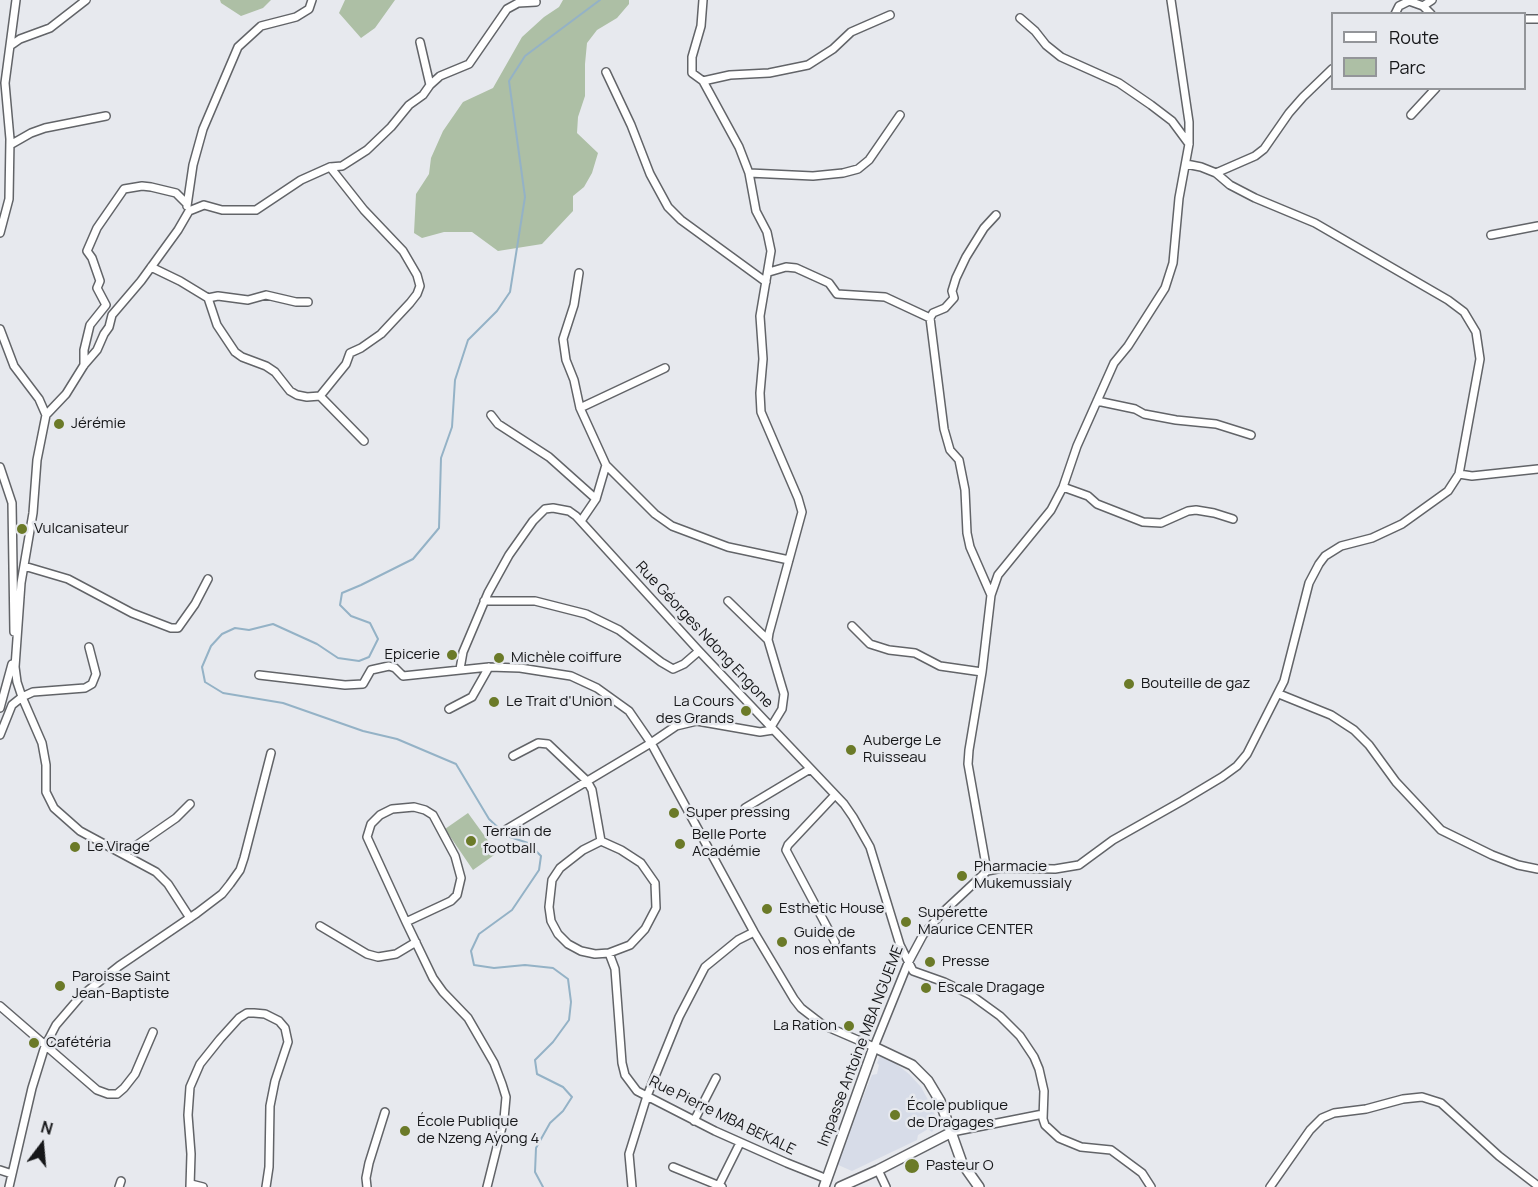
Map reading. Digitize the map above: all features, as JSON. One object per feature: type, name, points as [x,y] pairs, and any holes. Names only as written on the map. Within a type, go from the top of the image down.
[{"type":"main road","points":[[874,1047],[901,1058],[920,1072],[936,1092],[963,1163],[979,1187]]},
{"type":"main road","name":"Impasse Antoine MBA NGUEME","points":[[826,1183],[874,1047]]},
{"type":"main road","points":[[840,1187],[952,1132]]},
{"type":"street","points":[[0,233],[9,206],[10,146],[5,90],[16,0]]},
{"type":"street","points":[[10,46],[20,39],[50,28],[86,0]]},
{"type":"street","points":[[190,918],[168,884],[156,872],[80,831],[54,808],[46,792],[46,765],[42,743],[22,697],[15,667],[21,583],[34,508],[37,460],[46,416],[62,400],[84,365],[97,350],[109,327],[112,315],[178,230],[188,207],[192,165],[203,129],[238,47],[261,26],[296,17],[309,9],[312,0]]},
{"type":"street","points":[[703,0],[701,26],[692,57],[692,73],[703,81],[739,147],[749,173],[756,210],[767,232],[771,251],[760,316],[763,359],[761,412],[802,512],[768,640]]},
{"type":"street","points":[[1171,0],[1189,122],[1189,144],[1179,198],[1173,263],[1165,288],[1114,363],[1077,446],[1063,487],[1051,510],[998,575],[991,595],[968,764],[987,871],[1002,868],[1062,868],[1078,865],[1113,840],[1232,771],[1247,754],[1279,694],[1289,666],[1309,583],[1318,564],[1325,556],[1341,546],[1372,538],[1402,524],[1448,491],[1459,474],[1480,359],[1476,332],[1469,319],[1448,300],[1315,223],[1255,198],[1216,173],[1186,164]]},
{"type":"street","points":[[1424,6],[1432,0]]},
{"type":"street","points":[[1396,12],[1399,6],[1409,1],[1424,6],[1429,12]]},
{"type":"street","points":[[188,207],[204,205],[222,210],[256,210],[283,191],[330,167],[342,166],[367,150],[440,76],[469,63],[507,9],[518,3],[536,2]]},
{"type":"street","points":[[703,81],[730,75],[769,73],[808,65],[833,49],[850,32],[891,15]]},
{"type":"street","points":[[1020,18],[1061,57],[1119,83],[1158,110],[1172,121],[1189,144]]},
{"type":"street","points":[[420,42],[430,85]]},
{"type":"street","points":[[1216,173],[1255,156],[1264,149],[1289,113],[1331,70]]},
{"type":"street","points":[[606,72],[632,124],[650,174],[668,207],[681,220],[766,282]]},
{"type":"street","points":[[1411,115],[1434,90]]},
{"type":"street","points":[[749,173],[813,176],[858,169],[869,160],[900,115]]},
{"type":"street","points":[[10,146],[31,133],[45,128],[106,116]]},
{"type":"street","points":[[151,267],[208,298],[217,325],[235,352],[275,372],[290,391],[297,395],[320,396],[346,364],[350,352],[361,348],[381,334],[410,303],[420,286],[417,275],[403,251],[364,210],[330,167]]},
{"type":"street","points":[[84,365],[87,331],[98,312],[106,305],[97,288],[100,281],[92,258],[87,251],[97,228],[124,189],[142,186],[176,193],[188,207]]},
{"type":"street","points":[[991,595],[970,547],[965,490],[959,460],[950,450],[944,429],[930,318],[933,313],[945,308],[954,298],[952,291],[966,257],[984,228],[996,215]]},
{"type":"street","points":[[1491,235],[1538,226]]},
{"type":"street","points":[[769,272],[786,267],[796,268],[829,283],[837,294],[885,297],[930,318]]},
{"type":"street","points":[[579,273],[574,305],[563,339],[566,360],[574,380],[580,408],[606,465],[655,514],[672,526],[728,547],[789,560]]},
{"type":"street","points":[[208,298],[218,296],[248,300],[266,295],[296,302],[308,302]]},
{"type":"street","points":[[0,329],[14,366],[39,399],[46,416]]},
{"type":"street","points":[[580,408],[665,368]]},
{"type":"street","points":[[320,396],[364,441]]},
{"type":"street","points":[[1097,401],[1135,409],[1144,414],[1216,424],[1251,435]]},
{"type":"street","points":[[491,415],[498,424],[549,457],[596,499]]},
{"type":"street","points":[[580,521],[596,499],[606,465]]},
{"type":"street","points":[[0,467],[12,503],[15,614],[12,664],[0,708]]},
{"type":"street","points":[[1459,474],[1472,476],[1538,469]]},
{"type":"street","points":[[1063,487],[1088,496],[1097,504],[1143,522],[1161,523],[1188,511],[1196,510],[1204,510],[1233,519]]},
{"type":"street","name":"Rue Géorges Ndong Engone","points":[[460,669],[461,656],[484,601],[509,555],[545,509],[561,509],[569,512],[580,521],[835,795],[860,826],[870,847],[900,945],[908,963]]},
{"type":"street","points":[[24,566],[68,579],[132,613],[171,628],[178,628],[195,604],[208,579]]},
{"type":"street","points":[[484,601],[535,601],[586,614],[619,630],[673,669],[684,664],[699,651]]},
{"type":"street","points":[[507,829],[676,726],[697,721],[760,732],[772,729],[782,709],[784,694],[768,640],[728,601]]},
{"type":"street","points":[[852,626],[870,644],[889,650],[915,653],[940,666],[982,672]]},
{"type":"street","points":[[0,735],[12,705],[22,697],[33,692],[85,688],[92,684],[96,674],[89,647]]},
{"type":"street","points":[[259,675],[289,677],[333,685],[363,684],[371,670],[389,666],[395,668],[403,676],[489,667],[533,669],[585,681],[629,711],[651,743],[754,932],[785,986],[801,1008],[823,1024],[874,1047]]},
{"type":"street","points":[[449,709],[472,697],[489,667]]},
{"type":"street","points":[[1279,694],[1331,715],[1354,730],[1369,745],[1396,782],[1441,830],[1499,858],[1538,870]]},
{"type":"street","points":[[513,756],[543,742],[548,744],[587,781],[596,802],[602,841]]},
{"type":"street","points":[[9,1187],[32,1088],[45,1046],[56,1025],[80,997],[119,966],[222,894],[240,870],[271,753]]},
{"type":"street","points":[[745,808],[810,769]]},
{"type":"street","points":[[835,795],[788,845],[786,850],[835,942]]},
{"type":"street","points":[[124,855],[176,818],[190,804]]},
{"type":"street","points":[[406,921],[451,901],[457,895],[461,878],[455,856],[433,815],[414,807],[392,810],[380,815],[371,824],[367,837],[406,921],[433,978],[477,1032],[494,1063],[506,1097],[504,1119],[487,1187]]},
{"type":"street","points":[[602,841],[642,863],[655,883],[656,908],[645,928],[630,945],[609,953],[595,954],[581,951],[568,944],[558,934],[551,921],[549,907],[552,879],[560,868],[583,850],[602,841]]},
{"type":"street","name":"Impasse Antoine MBA NGUEME","points":[[874,1047],[913,950],[928,928],[987,871]]},
{"type":"street","points":[[320,926],[367,954],[378,957],[396,954],[416,942]]},
{"type":"street","points":[[632,1187],[628,1154],[647,1096],[679,1017],[705,967],[738,940],[754,932]]},
{"type":"street","name":"Rue Pierre MBA BEKALE","points":[[609,953],[615,969],[619,1035],[625,1075],[637,1090],[694,1121],[826,1183]]},
{"type":"street","points":[[908,963],[913,971],[971,995],[1000,1016],[1020,1036],[1039,1069],[1044,1091],[1045,1125],[1059,1138],[1081,1147],[1111,1150],[1142,1173],[1151,1187]]},
{"type":"street","points":[[0,1006],[97,1090],[108,1094],[117,1094],[135,1074],[153,1032]]},
{"type":"street","points":[[203,1187],[190,1185],[191,1154],[188,1115],[190,1087],[200,1064],[239,1018],[247,1013],[273,1016],[285,1028],[288,1035],[288,1049],[275,1081],[270,1106],[269,1167],[266,1187]]},
{"type":"street","points":[[694,1121],[716,1078]]},
{"type":"street","points":[[1270,1187],[1310,1130],[1322,1118],[1334,1113],[1422,1097],[1442,1102],[1494,1151],[1538,1186]]},
{"type":"street","points":[[367,1187],[369,1163],[385,1112]]},
{"type":"street","points":[[952,1132],[1043,1114]]},
{"type":"street","points":[[673,1167],[720,1186],[740,1143]]},
{"type":"street","points":[[0,1170],[12,1174]]},
{"type":"street","points":[[878,1170],[886,1187]]},
{"type":"shaded area","name":"École publique de Dragages","points":[[880,1056],[895,1063],[921,1087],[938,1123],[932,1132],[928,1129],[918,1135],[917,1140],[852,1171],[836,1164],[872,1075],[877,1074],[879,1065],[877,1063]]},
{"type":"green space","points":[[220,0],[271,0],[263,8],[241,16]]},
{"type":"green space","points":[[345,0],[395,0],[375,28],[361,38],[339,13]]},
{"type":"green space","points":[[563,0],[629,0],[629,4],[617,18],[597,30],[587,43],[585,96],[578,117],[577,133],[598,153],[592,173],[584,187],[573,196],[573,211],[542,244],[498,251],[472,232],[444,232],[422,238],[414,233],[416,194],[429,174],[431,158],[443,131],[463,102],[493,88],[522,37],[559,7]]},
{"type":"green space","name":"Terrain de football","points":[[468,813],[497,853],[473,870],[445,829]]},
{"type":"waterway","points":[[543,1187],[535,1172],[536,1148],[550,1123],[563,1111],[572,1097],[563,1087],[537,1074],[535,1060],[553,1042],[569,1020],[571,1002],[568,979],[553,968],[525,965],[494,968],[474,965],[471,951],[479,934],[512,910],[539,870],[541,856],[528,843],[507,836],[489,819],[456,764],[397,739],[363,731],[283,703],[223,693],[205,682],[202,667],[211,646],[222,634],[235,628],[249,630],[273,624],[317,644],[338,658],[359,661],[369,657],[378,639],[370,623],[351,616],[340,605],[342,593],[413,559],[439,528],[441,458],[452,427],[455,380],[468,340],[497,311],[510,292],[525,197],[509,81],[525,56],[600,0]]},
{"type":"place","name":"Jérémie","points":[[59,424]]},
{"type":"place","name":"Vulcanisateur","points":[[22,529]]},
{"type":"place","name":"Epicerie","points":[[452,655]]},
{"type":"place","name":"Michèle coiffure","points":[[499,658]]},
{"type":"place","name":"Bouteille de gaz","points":[[1129,684]]},
{"type":"place","name":"Le Trait d'Union","points":[[494,702]]},
{"type":"place","name":"La Cours des Grands","points":[[746,711]]},
{"type":"place","name":"Auberge Le Ruisseau","points":[[851,750]]},
{"type":"place","name":"Super pressing","points":[[674,813]]},
{"type":"place","name":"Terrain de football","points":[[471,841]]},
{"type":"place","name":"Belle Porte Académie","points":[[680,844]]},
{"type":"place","name":"Le Virage","points":[[75,847]]},
{"type":"place","name":"Pharmacie Mukemussialy","points":[[962,876]]},
{"type":"place","name":"Esthetic House","points":[[767,909]]},
{"type":"place","name":"Supérette Maurice CENTER","points":[[906,922]]},
{"type":"place","name":"Guide de nos enfants","points":[[782,942]]},
{"type":"place","name":"Presse","points":[[930,962]]},
{"type":"place","name":"Paroisse Saint Jean-Baptiste","points":[[60,986]]},
{"type":"place","name":"Escale Dragage","points":[[926,988]]},
{"type":"place","name":"La Ration","points":[[849,1026]]},
{"type":"place","name":"Cafétéria","points":[[34,1043]]},
{"type":"place","name":"École publique de Dragages","points":[[895,1115]]},
{"type":"place","name":"École Publique de Nzeng Ayong 4","points":[[405,1131]]},
{"type":"place","name":"Pasteur O","points":[[912,1166]]}]
